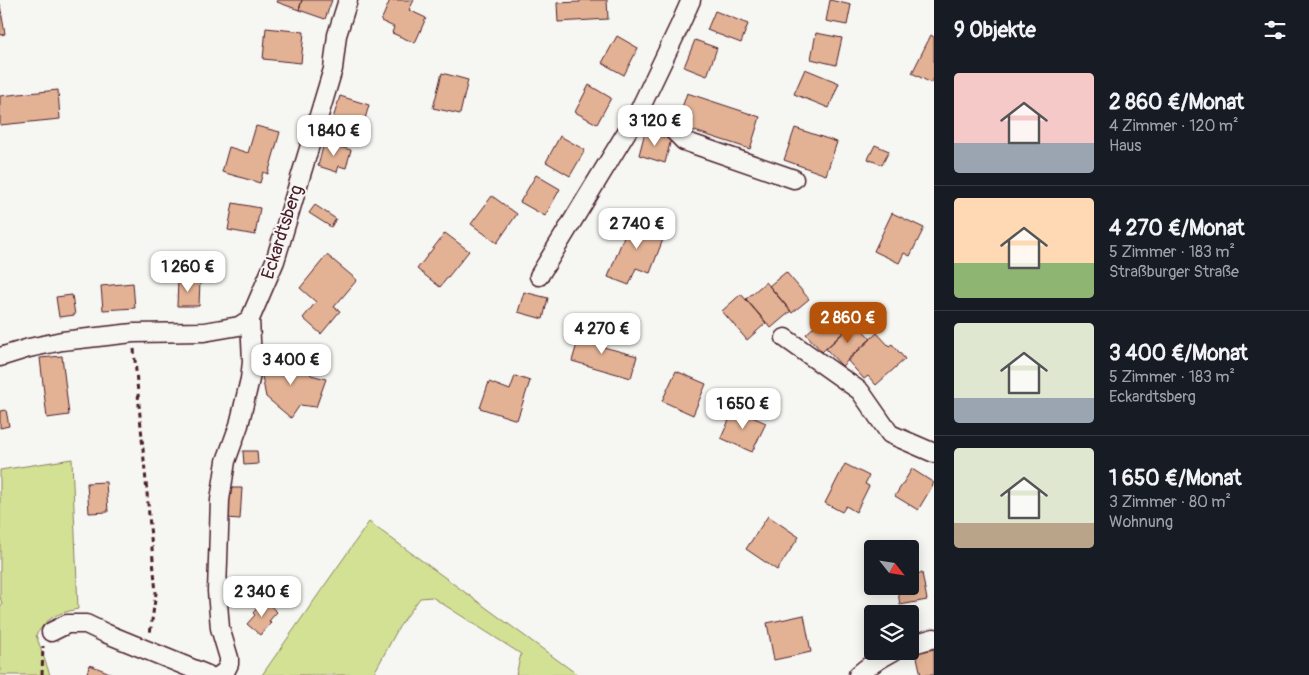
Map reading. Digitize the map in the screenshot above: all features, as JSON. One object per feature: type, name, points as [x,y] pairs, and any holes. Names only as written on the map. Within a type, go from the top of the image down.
[{"type":"street","name":"Eckardtsberg","points":[[220,675],[226,670],[229,658],[220,628],[217,591],[220,500],[226,461],[239,425],[250,380],[252,362],[250,319],[275,261],[333,70],[337,35],[348,0]]},
{"type":"street","points":[[539,276],[637,115],[691,0]]},
{"type":"street","points":[[637,115],[667,124],[684,141],[794,179]]},
{"type":"street","points":[[0,358],[29,348],[62,341],[133,333],[204,332],[239,326],[250,319]]},
{"type":"street","points":[[785,338],[860,391],[890,434],[934,453]]},
{"type":"street","points":[[51,632],[67,624],[86,624],[208,675]]},
{"type":"street","points":[[919,642],[934,638]]},
{"type":"street","points":[[858,675],[877,660]]},
{"type":"path","points":[[133,333],[156,593],[147,650]]},
{"type":"path","points":[[42,675],[43,642],[51,632]]},
{"type":"green space","points":[[72,459],[78,609],[64,612],[49,620],[36,635],[50,675],[0,675],[0,605],[2,605],[0,596],[0,470]]},
{"type":"green space","points":[[369,522],[578,675],[516,675],[521,654],[432,597],[420,598],[399,627],[373,675],[262,675]]},
{"type":"building","points":[[278,0],[302,0],[299,10],[277,2]]},
{"type":"building","points":[[302,0],[332,0],[325,19],[299,10]]},
{"type":"building","points":[[390,0],[414,0],[409,10],[426,18],[415,43],[392,33],[394,27],[381,21]]},
{"type":"building","points":[[580,0],[607,0],[608,19],[558,22],[557,3],[580,2]]},
{"type":"building","points":[[830,0],[851,5],[847,25],[826,21]]},
{"type":"building","points":[[0,5],[5,34],[0,35]]},
{"type":"building","points":[[715,11],[748,24],[741,43],[707,30]]},
{"type":"building","points":[[266,28],[304,32],[301,63],[263,59]]},
{"type":"building","points":[[816,33],[842,38],[836,65],[811,59]]},
{"type":"building","points":[[931,35],[934,37],[934,77],[931,83],[912,73]]},
{"type":"building","points":[[617,36],[638,48],[624,75],[602,63]]},
{"type":"building","points":[[695,40],[717,48],[707,76],[684,67]]},
{"type":"building","points":[[805,69],[839,83],[829,108],[794,94]]},
{"type":"building","points":[[442,73],[468,80],[460,114],[433,108]]},
{"type":"building","points":[[589,85],[611,98],[597,124],[575,112]]},
{"type":"building","points":[[58,90],[60,119],[0,125],[0,96]]},
{"type":"building","points":[[687,93],[760,117],[750,149],[676,125]]},
{"type":"building","points":[[340,96],[369,105],[360,136],[330,128]]},
{"type":"building","points":[[256,126],[280,132],[268,174],[263,172],[260,183],[222,172],[229,147],[248,153]]},
{"type":"building","points":[[795,128],[837,142],[826,175],[784,160]]},
{"type":"building","points":[[645,132],[671,139],[665,163],[639,155]]},
{"type":"building","points":[[560,136],[585,150],[570,176],[546,162]]},
{"type":"building","points":[[324,143],[351,150],[346,168],[339,166],[337,172],[318,166]]},
{"type":"building","points":[[875,145],[889,151],[882,165],[868,159]]},
{"type":"building","points":[[536,175],[560,189],[545,216],[520,202]]},
{"type":"building","points":[[492,196],[517,214],[497,243],[471,224]]},
{"type":"building","points":[[233,203],[260,208],[255,235],[228,230]]},
{"type":"building","points":[[315,205],[336,219],[331,227],[309,213]]},
{"type":"building","points":[[892,213],[924,228],[910,256],[904,253],[899,263],[874,251]]},
{"type":"building","points":[[632,216],[667,229],[650,273],[636,268],[629,285],[608,277]]},
{"type":"building","points":[[445,233],[469,251],[440,287],[417,269]]},
{"type":"building","points":[[327,255],[357,280],[334,307],[340,311],[321,334],[303,318],[316,302],[300,288]]},
{"type":"building","points":[[786,272],[809,299],[792,313],[769,286]]},
{"type":"building","points":[[178,280],[200,280],[199,306],[177,306]]},
{"type":"building","points":[[766,282],[791,311],[771,328],[746,299]]},
{"type":"building","points":[[133,283],[135,308],[103,310],[101,286]]},
{"type":"building","points":[[524,292],[548,298],[543,319],[518,312]]},
{"type":"building","points":[[741,294],[766,323],[747,340],[722,311]]},
{"type":"building","points":[[72,295],[75,315],[59,317],[56,297]]},
{"type":"building","points":[[834,309],[850,326],[822,352],[806,334]]},
{"type":"building","points":[[855,322],[871,339],[842,366],[826,349]]},
{"type":"building","points":[[582,327],[600,332],[596,345],[637,356],[631,378],[572,361]]},
{"type":"building","points":[[877,333],[889,346],[892,344],[905,359],[876,385],[868,376],[864,379],[847,360]]},
{"type":"building","points":[[62,356],[69,415],[47,418],[40,358]]},
{"type":"building","points":[[283,357],[290,366],[306,363],[311,375],[326,379],[316,407],[300,405],[291,418],[266,397],[261,371]]},
{"type":"building","points":[[676,371],[706,384],[693,415],[662,401]]},
{"type":"building","points":[[515,376],[530,381],[517,420],[480,408],[489,382],[510,390]]},
{"type":"building","points":[[734,409],[766,423],[752,452],[721,438]]},
{"type":"building","points":[[6,410],[9,426],[0,428],[0,411]]},
{"type":"building","points":[[243,451],[257,451],[258,464],[244,465]]},
{"type":"building","points":[[845,464],[869,476],[865,484],[869,486],[856,512],[846,506],[842,512],[825,503]]},
{"type":"building","points":[[912,469],[934,483],[918,510],[895,496]]},
{"type":"building","points":[[106,482],[108,512],[89,513],[87,483]]},
{"type":"building","points":[[227,488],[242,488],[240,519],[226,518]]},
{"type":"building","points":[[768,516],[799,537],[777,570],[746,549]]},
{"type":"building","points":[[922,573],[927,600],[900,605],[898,595],[919,595],[919,574]]},
{"type":"building","points":[[264,600],[277,612],[269,621],[271,623],[260,635],[247,624]]},
{"type":"building","points":[[804,615],[811,652],[774,660],[767,623]]},
{"type":"building","points":[[934,649],[934,675],[921,675],[918,660],[919,652]]},
{"type":"building","points":[[90,665],[115,675],[86,675]]}]
